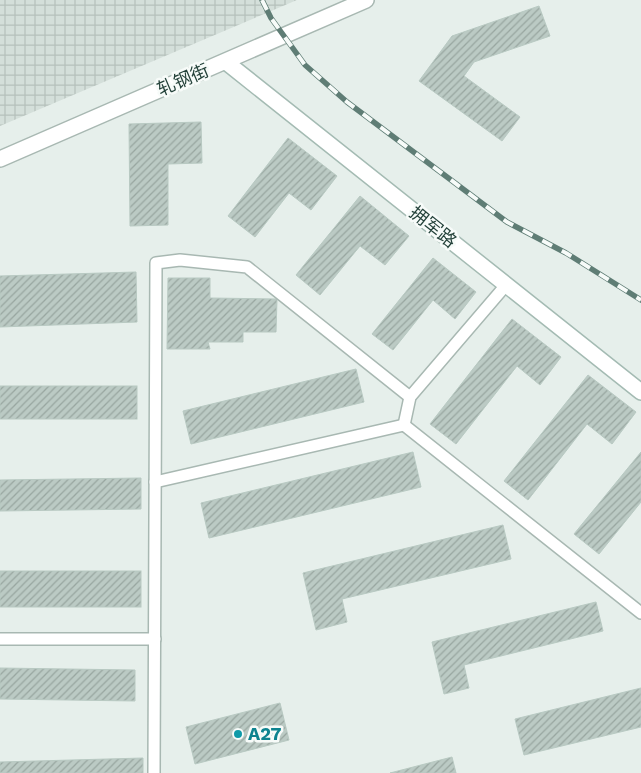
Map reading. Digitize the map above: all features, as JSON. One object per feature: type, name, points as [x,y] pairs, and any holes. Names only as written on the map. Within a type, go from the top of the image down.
[{"type":"main road","name":"轧钢街","points":[[0,158],[366,0]]},
{"type":"main road","name":"拥军路","points":[[226,62],[641,392]]},
{"type":"street","points":[[154,773],[156,262],[180,260],[248,267],[410,397]]},
{"type":"street","points":[[404,425],[410,397],[506,285]]},
{"type":"street","points":[[155,482],[404,425]]},
{"type":"street","points":[[404,425],[641,613]]},
{"type":"street","points":[[0,639],[155,639]]},
{"type":"shaded area","points":[[0,0],[297,0],[0,126]]},
{"type":"building","points":[[539,6],[550,36],[474,62],[464,76],[520,117],[502,141],[419,81],[452,36]]},
{"type":"building","points":[[201,122],[202,163],[168,164],[168,225],[130,226],[129,124]]},
{"type":"building","points":[[288,138],[337,176],[311,210],[289,193],[255,237],[228,216]]},
{"type":"building","points":[[360,196],[409,236],[385,265],[360,246],[320,295],[296,275]]},
{"type":"building","points":[[433,258],[476,292],[455,319],[433,300],[393,350],[372,334]]},
{"type":"building","points":[[136,272],[137,322],[0,327],[0,276]]},
{"type":"building","points":[[168,278],[210,278],[210,298],[277,299],[276,332],[243,332],[243,342],[208,342],[210,349],[167,349]]},
{"type":"building","points":[[512,319],[561,357],[540,385],[517,366],[456,444],[430,424]]},
{"type":"building","points":[[356,369],[364,402],[191,444],[183,411]]},
{"type":"building","points":[[588,375],[636,412],[612,444],[587,424],[528,500],[504,481]]},
{"type":"building","points":[[0,386],[137,386],[137,419],[0,419]]},
{"type":"building","points":[[413,452],[421,487],[209,538],[201,503]]},
{"type":"building","points":[[641,452],[641,502],[599,554],[574,534]]},
{"type":"building","points":[[141,478],[141,509],[0,511],[0,480]]},
{"type":"building","points":[[503,525],[511,559],[342,599],[347,622],[316,630],[303,573]]},
{"type":"building","points":[[0,571],[141,571],[141,607],[0,607]]},
{"type":"building","points":[[596,602],[603,631],[464,665],[469,688],[444,694],[432,642]]},
{"type":"building","points":[[0,668],[135,670],[135,701],[0,699]]},
{"type":"building","points":[[641,688],[641,727],[524,755],[515,719]]},
{"type":"building","name":"A27","points":[[280,703],[289,740],[195,764],[186,727]]},
{"type":"building","points":[[452,757],[456,773],[390,773]]},
{"type":"building","points":[[143,758],[143,773],[0,773],[0,762]]},
{"type":"railway","points":[[262,0],[271,18],[305,65],[347,102],[507,222],[566,253],[641,300]]},
{"type":"place","name":"A27","points":[[238,734]]}]
